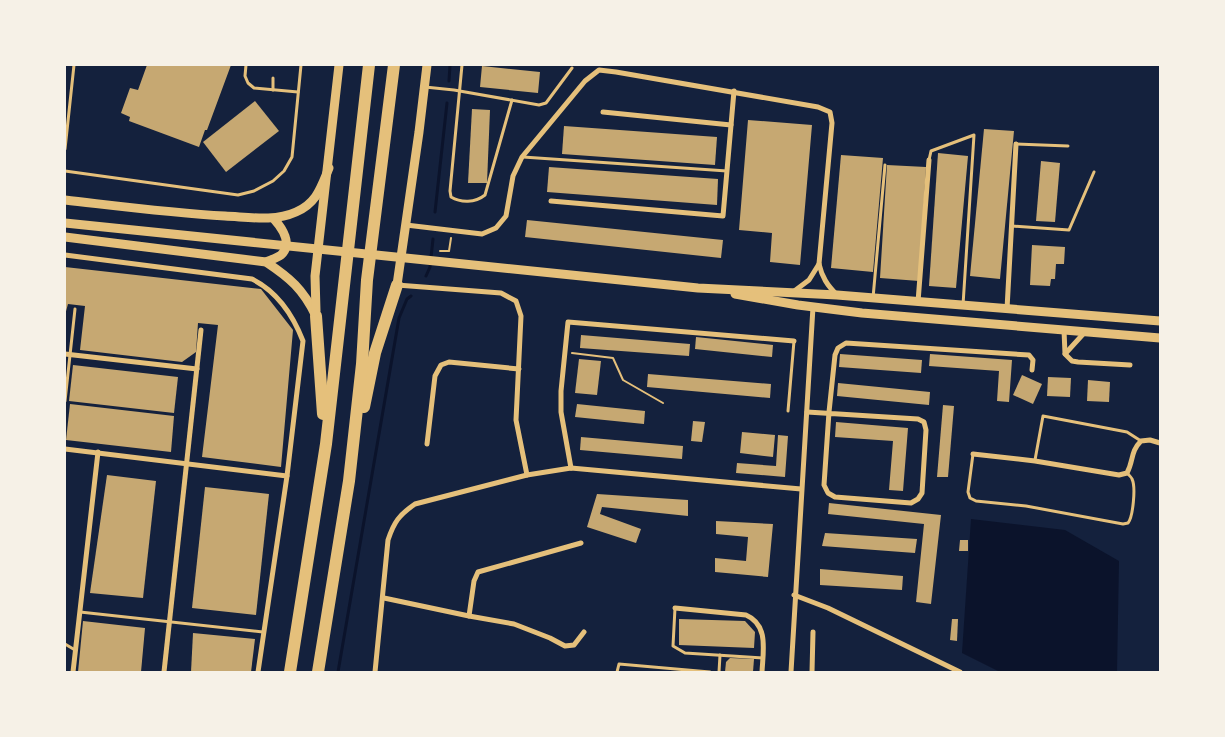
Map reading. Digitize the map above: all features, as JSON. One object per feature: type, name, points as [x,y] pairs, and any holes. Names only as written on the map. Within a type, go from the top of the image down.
[{"type":"highway","points":[[290,672],[326,444],[369,65]]},
{"type":"highway","points":[[349,481],[362,364],[367,280],[394,65]]},
{"type":"highway","points":[[318,672],[349,481],[376,353],[397,285]]},
{"type":"highway","points":[[316,316],[326,444]]},
{"type":"street","points":[[316,316],[315,276],[329,168],[339,65]]},
{"type":"street","points":[[427,65],[397,285],[501,293],[516,301],[521,316],[516,420],[527,475]]},
{"type":"street","points":[[406,225],[482,234],[496,228],[506,216],[513,176],[522,157],[586,81],[599,70],[818,107],[830,112],[832,123],[819,264],[822,276],[828,287],[837,295]]},
{"type":"street","points":[[551,201],[723,216],[734,92]]},
{"type":"street","points":[[603,112],[731,125]]},
{"type":"street","points":[[1007,309],[1016,144]]},
{"type":"street","points":[[918,302],[929,160]]},
{"type":"street","points":[[65,200],[177,213],[274,219],[297,212],[309,204],[319,193],[329,168]]},
{"type":"street","points":[[266,262],[280,255],[285,250],[286,235],[283,228],[274,219]]},
{"type":"street","points":[[65,223],[638,281],[698,288],[862,313],[1160,338]]},
{"type":"street","points":[[65,237],[266,262],[289,278],[309,301],[316,316]]},
{"type":"street","points":[[65,255],[252,279],[264,286],[285,306],[295,322],[303,341],[287,476],[258,672]]},
{"type":"street","points":[[793,292],[809,280],[819,264]]},
{"type":"street","points":[[698,288],[837,295],[1160,321]]},
{"type":"street","points":[[791,672],[794,595],[813,307]]},
{"type":"street","points":[[570,468],[560,412],[568,322],[794,341]]},
{"type":"street","points":[[164,672],[201,330]]},
{"type":"street","points":[[1064,330],[1065,354],[1072,361],[1130,365]]},
{"type":"street","points":[[1065,354],[1085,332]]},
{"type":"street","points":[[807,412],[829,412],[918,419],[924,422],[926,430],[922,492],[918,499],[912,502],[835,497],[828,493],[824,485],[829,412],[835,356],[838,348],[846,343],[1029,356],[1033,360],[1032,370]]},
{"type":"street","points":[[67,354],[196,369]]},
{"type":"street","points":[[428,444],[435,376],[440,365],[449,362],[519,369]]},
{"type":"street","points":[[973,454],[1035,461],[1119,475],[1127,473],[1134,448],[1141,441],[1150,440],[1160,443]]},
{"type":"street","points":[[65,449],[287,476]]},
{"type":"street","points":[[74,672],[98,452]]},
{"type":"street","points":[[383,672],[376,671],[388,540],[393,526],[401,514],[415,504],[527,475],[570,468],[801,489]]},
{"type":"street","points":[[469,616],[474,581],[478,572],[581,543]]},
{"type":"street","points":[[794,595],[828,608],[960,672]]},
{"type":"street","points":[[384,598],[514,624],[565,646],[574,645],[584,632]]},
{"type":"street","points":[[675,608],[746,615],[755,619],[763,633],[762,672]]},
{"type":"street","points":[[812,672],[813,632]]},
{"type":"lane","points":[[65,149],[74,65]]},
{"type":"lane","points":[[246,65],[245,76],[248,84],[254,88],[298,92]]},
{"type":"lane","points":[[65,171],[238,195],[254,191],[273,181],[284,171],[292,157],[301,65]]},
{"type":"lane","points":[[462,65],[451,197],[460,202],[479,200],[485,195],[512,100]]},
{"type":"lane","points":[[424,87],[539,105],[546,103],[572,68]]},
{"type":"lane","points":[[273,78],[273,90]]},
{"type":"lane","points":[[929,160],[930,152],[974,135],[963,306]]},
{"type":"lane","points":[[1016,144],[1068,146]]},
{"type":"lane","points":[[522,157],[727,171]]},
{"type":"lane","points":[[873,298],[885,165]]},
{"type":"lane","points":[[1011,226],[1070,230],[1094,172]]},
{"type":"lane","points":[[65,400],[67,354],[75,309]]},
{"type":"lane","points":[[788,411],[794,341]]},
{"type":"lane","points":[[1035,461],[1043,416],[1127,432],[1141,441]]},
{"type":"lane","points":[[973,454],[968,492],[970,498],[976,501],[1026,506],[1122,524],[1128,524],[1132,519],[1134,485],[1132,478],[1127,473]]},
{"type":"lane","points":[[675,608],[673,646],[685,653],[763,658]]},
{"type":"lane","points":[[80,612],[264,632]]},
{"type":"lane","points":[[65,644],[76,650]]},
{"type":"lane","points":[[719,672],[720,656]]},
{"type":"lane","points":[[617,672],[619,664],[710,672]]},
{"type":"path","points":[[432,250],[449,251],[452,231]]},
{"type":"path","points":[[565,352],[613,358],[623,380],[663,403]]},
{"type":"water","points":[[971,519],[1065,530],[1119,561],[1117,672],[1000,672],[962,653]]},
{"type":"building","points":[[147,65],[231,65],[199,147],[129,121],[130,117],[121,113],[130,88],[138,90]]},
{"type":"building","points":[[482,66],[540,72],[538,93],[480,87]]},
{"type":"building","points":[[255,101],[279,131],[226,172],[203,142]]},
{"type":"building","points":[[472,109],[490,110],[487,183],[468,183]]},
{"type":"building","points":[[748,120],[812,125],[800,265],[770,262],[772,233],[739,230]]},
{"type":"building","points":[[564,126],[717,137],[715,165],[562,154]]},
{"type":"building","points":[[984,129],[1014,131],[1000,279],[970,276]]},
{"type":"building","points":[[938,153],[968,156],[956,288],[929,286]]},
{"type":"building","points":[[841,155],[883,158],[873,272],[831,268]]},
{"type":"building","points":[[1041,161],[1060,163],[1055,222],[1036,221]]},
{"type":"building","points":[[887,165],[926,167],[919,281],[880,278]]},
{"type":"building","points":[[549,167],[718,179],[717,205],[547,192]]},
{"type":"building","points":[[527,220],[723,240],[721,258],[525,237]]},
{"type":"building","points":[[1032,245],[1065,247],[1064,264],[1056,264],[1055,279],[1051,279],[1050,286],[1030,285]]},
{"type":"building","points":[[65,267],[261,289],[293,330],[281,467],[202,457],[218,325],[198,323],[196,352],[182,362],[80,350],[85,306],[68,304],[65,315]]},
{"type":"building","points":[[581,335],[690,344],[689,356],[580,348]]},
{"type":"building","points":[[696,337],[773,345],[772,357],[695,349]]},
{"type":"building","points":[[840,354],[922,360],[921,373],[839,367]]},
{"type":"building","points":[[930,354],[1012,360],[1009,402],[997,401],[999,371],[929,366]]},
{"type":"building","points":[[579,359],[601,361],[597,395],[575,393]]},
{"type":"building","points":[[73,365],[178,377],[174,413],[69,401]]},
{"type":"building","points":[[648,374],[771,384],[770,398],[647,387]]},
{"type":"building","points":[[1022,375],[1042,384],[1033,404],[1013,395]]},
{"type":"building","points":[[1048,377],[1071,378],[1070,397],[1047,396]]},
{"type":"building","points":[[1088,380],[1110,382],[1109,402],[1087,401]]},
{"type":"building","points":[[838,383],[930,392],[929,405],[837,396]]},
{"type":"building","points":[[70,404],[174,416],[171,452],[66,440]]},
{"type":"building","points":[[577,404],[645,411],[644,424],[575,417]]},
{"type":"building","points":[[943,405],[954,406],[948,477],[937,477]]},
{"type":"building","points":[[693,421],[705,422],[702,442],[691,441]]},
{"type":"building","points":[[836,422],[908,428],[903,491],[889,490],[893,441],[835,437]]},
{"type":"building","points":[[742,432],[775,435],[773,457],[740,453]]},
{"type":"building","points":[[778,435],[788,436],[785,477],[736,473],[737,463],[776,466]]},
{"type":"building","points":[[581,437],[683,446],[682,459],[580,450]]},
{"type":"building","points":[[107,475],[156,481],[143,598],[90,593]]},
{"type":"building","points":[[205,487],[269,494],[256,615],[192,608]]},
{"type":"building","points":[[597,494],[688,500],[688,516],[602,507],[600,514],[641,529],[636,543],[587,527]]},
{"type":"building","points":[[829,503],[941,515],[931,604],[916,602],[924,524],[828,514]]},
{"type":"building","points":[[716,521],[773,524],[768,577],[715,572],[715,558],[746,561],[748,537],[716,534]]},
{"type":"building","points":[[825,533],[917,539],[915,553],[822,546]]},
{"type":"building","points":[[960,540],[968,540],[968,551],[959,551]]},
{"type":"building","points":[[820,569],[903,576],[902,590],[820,585]]},
{"type":"building","points":[[679,619],[745,621],[755,632],[754,648],[679,645]]},
{"type":"building","points":[[952,619],[958,619],[957,641],[950,640]]},
{"type":"building","points":[[83,621],[145,628],[141,672],[78,672]]},
{"type":"building","points":[[193,633],[255,639],[251,672],[191,672]]},
{"type":"building","points":[[730,658],[754,659],[753,672],[725,672],[726,662]]},
{"type":"waterway","points":[[449,81],[450,65]]},
{"type":"waterway","points":[[435,212],[447,103]]},
{"type":"waterway","points":[[426,276],[430,267],[433,239]]},
{"type":"waterway","points":[[338,672],[399,318],[407,299],[411,296]]}]
